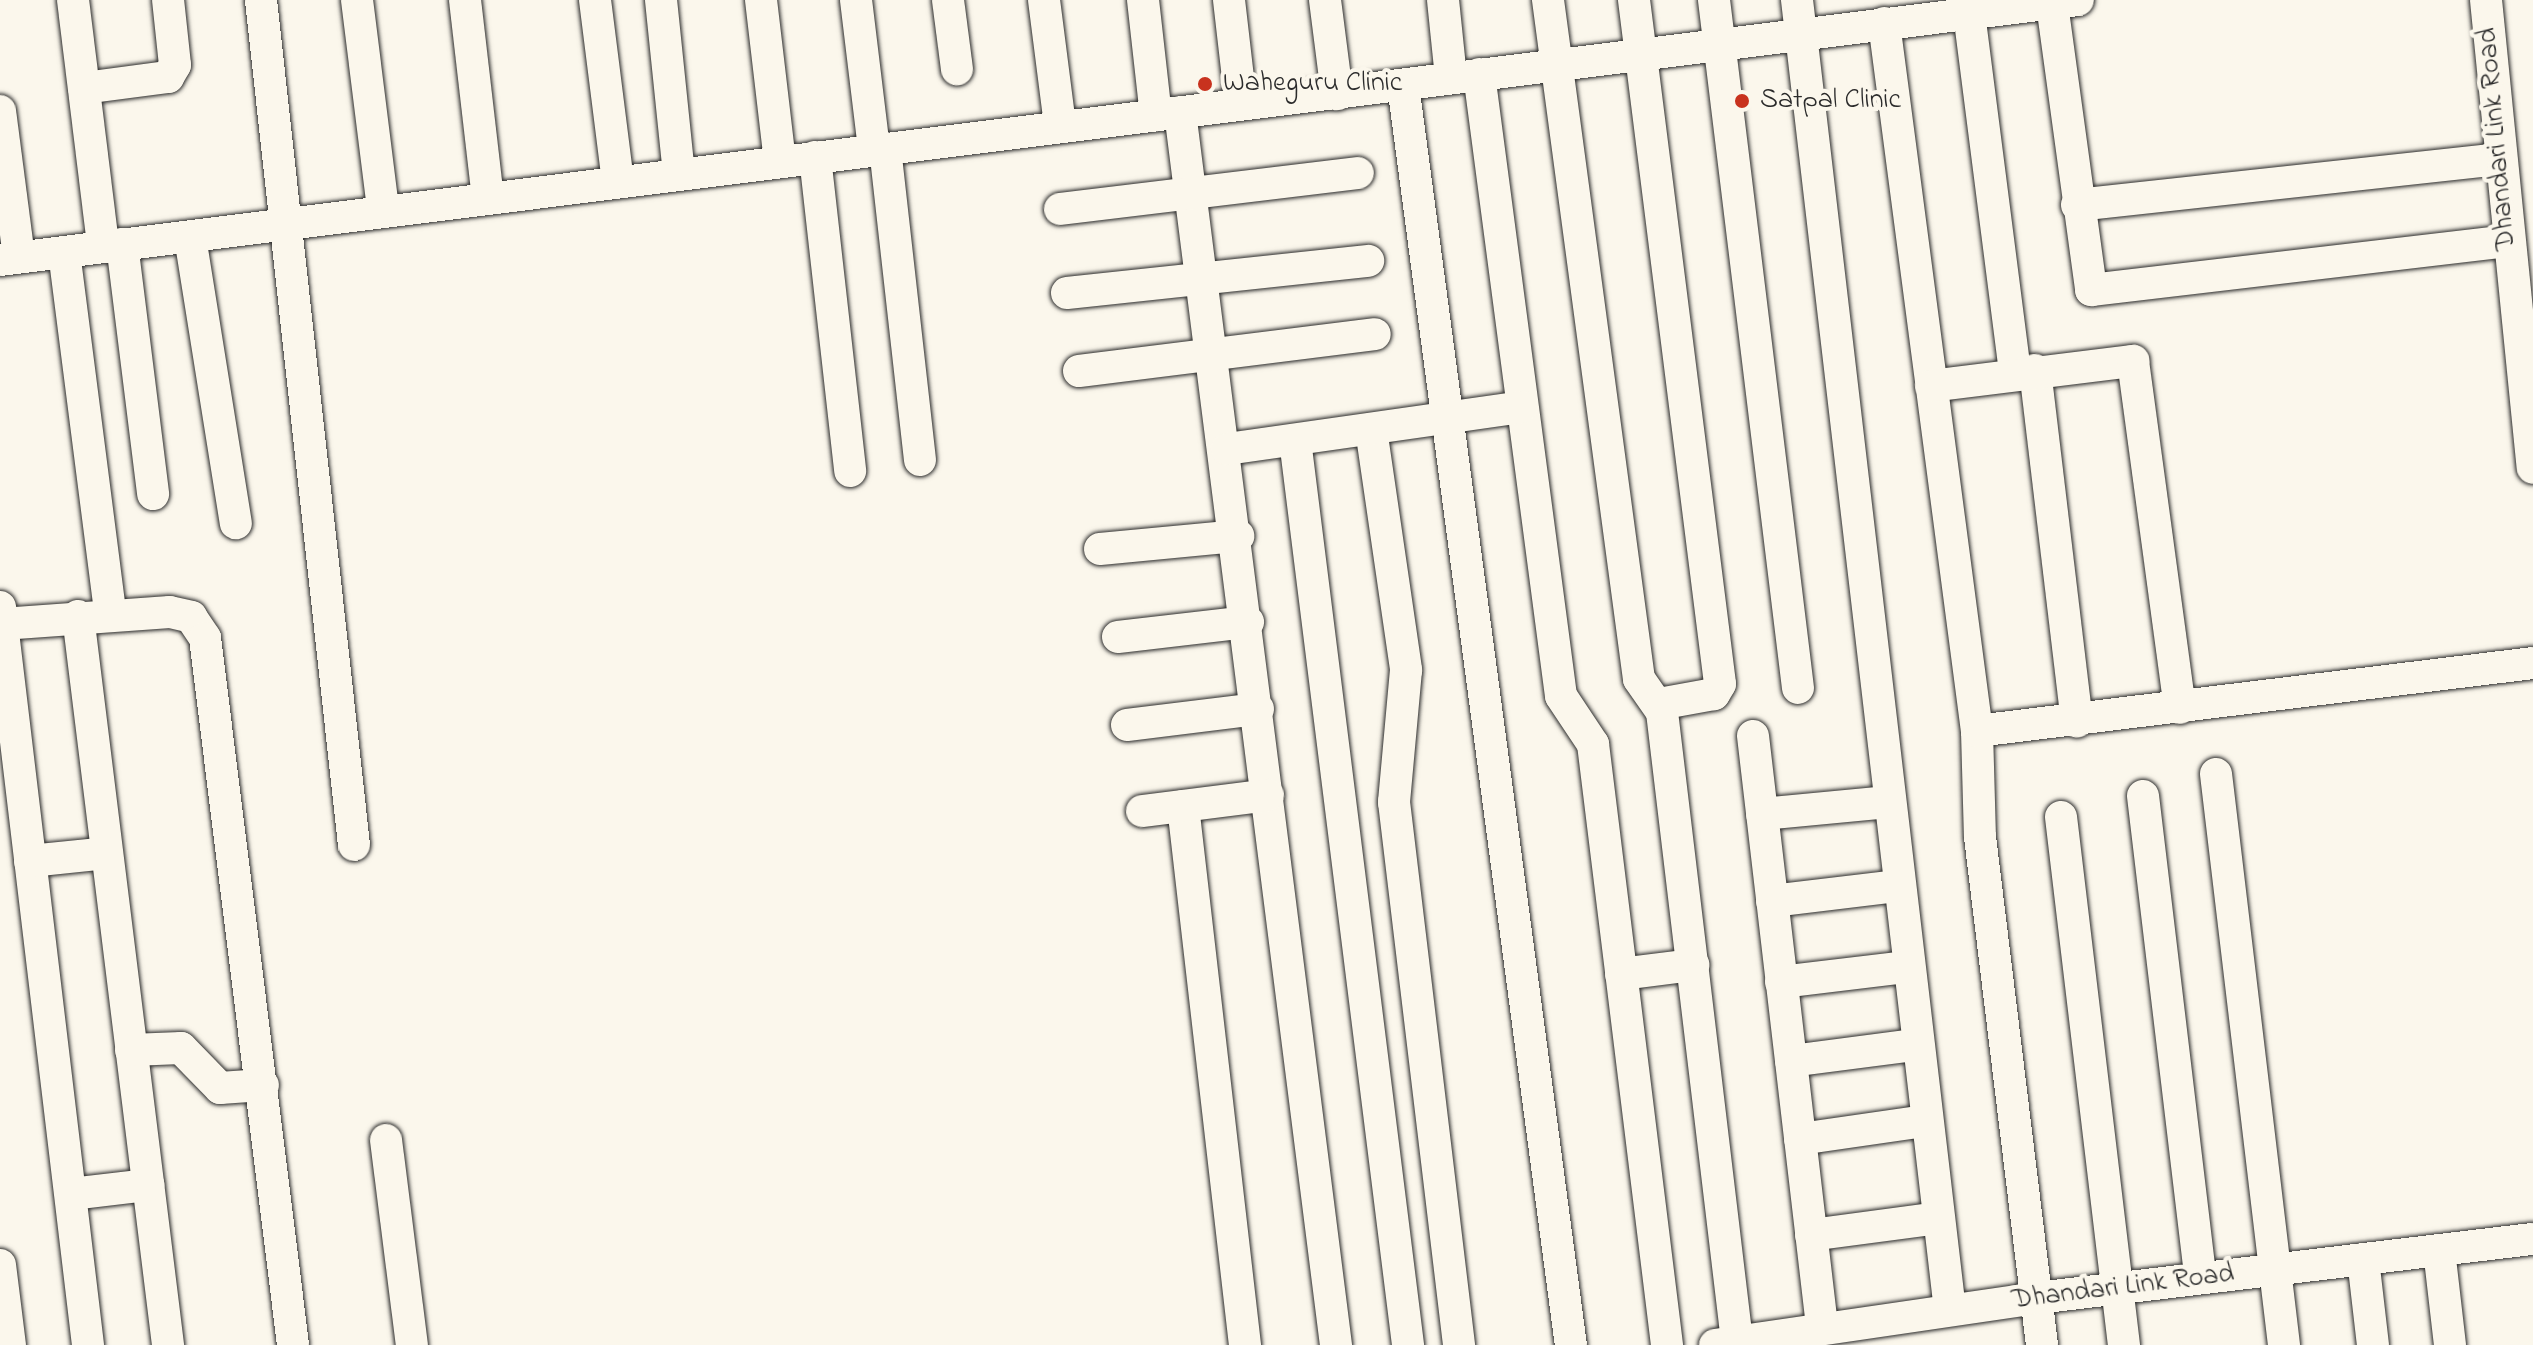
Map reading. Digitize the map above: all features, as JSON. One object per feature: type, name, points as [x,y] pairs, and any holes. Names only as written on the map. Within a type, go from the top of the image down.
[{"type":"street","points":[[73,0],[84,88],[153,494]]},
{"type":"street","points":[[84,88],[173,72],[168,0]]},
{"type":"street","points":[[261,0],[289,223],[354,845]]},
{"type":"street","points":[[357,0],[383,210]]},
{"type":"street","points":[[465,0],[488,198]]},
{"type":"street","points":[[595,0],[618,181]]},
{"type":"street","points":[[661,0],[679,174]]},
{"type":"street","points":[[761,0],[780,161]]},
{"type":"street","points":[[856,0],[920,460]]},
{"type":"street","points":[[948,0],[957,69]]},
{"type":"street","points":[[1044,0],[1060,125]]},
{"type":"street","points":[[1143,0],[1168,113],[1191,193],[1238,536],[1336,1345]]},
{"type":"street","points":[[1229,0],[1241,103]]},
{"type":"street","points":[[1325,0],[1337,94]]},
{"type":"street","points":[[1443,0],[1465,76],[1522,407],[1561,696],[1593,744],[1667,1345]]},
{"type":"street","points":[[1548,0],[1639,679],[1659,704],[1693,965],[1726,1343]]},
{"type":"street","points":[[1634,0],[1720,684],[1714,694],[1659,704]]},
{"type":"street","points":[[1714,0],[1798,688]]},
{"type":"street","points":[[1797,0],[1915,1045],[1950,1310]]},
{"type":"street","name":"Dhandari Link Road","points":[[2486,0],[2507,241],[2524,326],[2533,468]]},
{"type":"street","points":[[0,111],[10,258],[1060,125],[1337,94],[1641,53],[1720,46],[1884,23],[1949,10],[2065,2],[2077,205],[2087,283],[2100,292],[2507,241]]},
{"type":"street","points":[[1949,10],[2025,372],[2077,722]]},
{"type":"street","points":[[1884,23],[1977,731],[1980,837],[2042,1345]]},
{"type":"street","points":[[1403,85],[1444,416],[1490,705],[1571,1345]]},
{"type":"street","points":[[815,157],[850,471]]},
{"type":"street","points":[[2077,205],[2499,159]]},
{"type":"street","points":[[1060,209],[1358,173]]},
{"type":"street","points":[[190,237],[236,523]]},
{"type":"street","points":[[64,252],[110,613]]},
{"type":"street","points":[[1067,293],[1368,261]]},
{"type":"street","points":[[1079,371],[1375,334]]},
{"type":"street","points":[[1931,386],[2124,358],[2138,368],[2180,708]]},
{"type":"street","points":[[1227,449],[1522,407]]},
{"type":"street","points":[[1371,429],[1406,670],[1394,802],[1459,1345]]},
{"type":"street","points":[[1295,440],[1408,1345]]},
{"type":"street","points":[[1100,549],[1238,536]]},
{"type":"street","points":[[88,1345],[1,616],[110,613],[191,617],[205,638],[293,1345]]},
{"type":"street","points":[[78,616],[168,1345]]},
{"type":"street","points":[[1118,637],[1248,622]]},
{"type":"street","points":[[1977,731],[2077,722],[2533,663]]},
{"type":"street","points":[[1127,725],[1258,709]]},
{"type":"street","points":[[1753,736],[1822,1326]]},
{"type":"street","points":[[2216,774],[2284,1345]]},
{"type":"street","points":[[1142,811],[1268,795]]},
{"type":"street","points":[[2143,796],[2200,1277]]},
{"type":"street","points":[[1762,814],[1888,802]]},
{"type":"street","points":[[1183,806],[1245,1345]]},
{"type":"street","points":[[2061,817],[2124,1345]]},
{"type":"street","points":[[30,861],[107,853]]},
{"type":"street","points":[[1772,901],[1898,886]]},
{"type":"street","points":[[1621,974],[1693,965]]},
{"type":"street","points":[[1781,982],[1907,967]]},
{"type":"street","points":[[1791,1061],[1915,1045]]},
{"type":"street","points":[[131,1050],[181,1048],[220,1088],[263,1085]]},
{"type":"street","points":[[1800,1139],[1925,1121]]},
{"type":"street","points":[[386,1140],[412,1345]]},
{"type":"street","points":[[71,1194],[148,1185]]},
{"type":"street","points":[[1811,1235],[1938,1218]]},
{"type":"street","name":"Dhandari Link Road","points":[[1726,1343],[1822,1326],[2117,1287],[2533,1239]]},
{"type":"street","points":[[2439,1250],[2450,1345]]},
{"type":"street","points":[[2363,1259],[2373,1345]]},
{"type":"street","points":[[0,1265],[10,1345]]},
{"type":"place","name":"Waheguru Clinic","points":[[1205,84]]},
{"type":"place","name":"Satpal Clinic","points":[[1742,101]]}]
